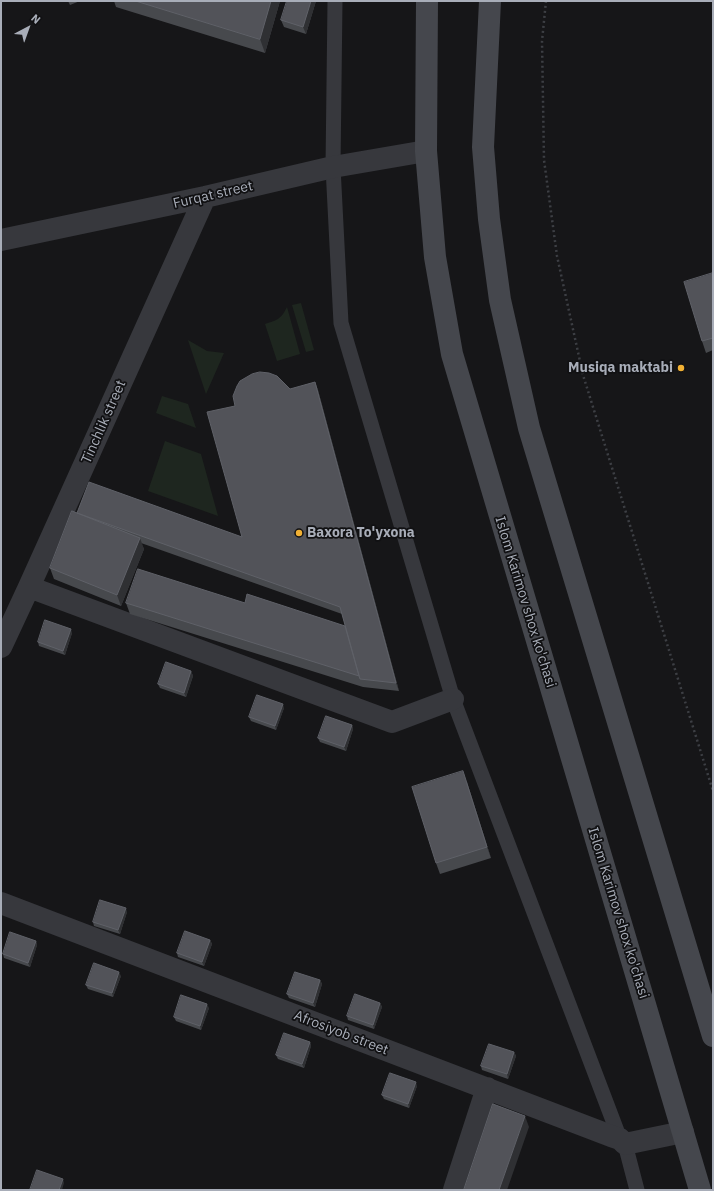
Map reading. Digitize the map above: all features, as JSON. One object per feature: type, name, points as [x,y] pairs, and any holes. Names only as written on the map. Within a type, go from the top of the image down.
[{"type":"main road","name":"Islom Karimov shox ko'chasi","points":[[427,1],[426,151],[435,257],[452,354],[700,1190]]},
{"type":"main road","points":[[490,1],[482,147],[489,219],[500,300],[529,428],[713,1036]]},
{"type":"street","name":"Furqat street","points":[[1,240],[206,197],[333,167],[426,151]]},
{"type":"street","name":"Tinchlik street","points":[[1,647],[206,197]]},
{"type":"street","points":[[29,587],[392,722],[453,699]]},
{"type":"street","name":"Afrosiyob street","points":[[1,903],[487,1088],[622,1142]]},
{"type":"street","points":[[454,1190],[487,1088]]},
{"type":"street","points":[[622,1142],[683,1132]]},
{"type":"lane","points":[[336,1],[333,167],[340,323],[453,699],[622,1142],[637,1190]]},
{"type":"path","points":[[546,1],[542,41],[544,160],[557,256],[583,375],[713,792]]},
{"type":"shaded area","points":[[301,303],[314,350],[306,352],[292,305]]},
{"type":"shaded area","points":[[287,307],[300,354],[277,361],[265,324],[279,318]]},
{"type":"shaded area","points":[[188,340],[207,351],[224,353],[206,394]]},
{"type":"shaded area","points":[[162,396],[188,404],[196,428],[156,413]]},
{"type":"shaded area","points":[[165,441],[201,454],[218,516],[148,491]]},
{"type":"building","points":[[136,1],[271,1],[260,39]]},
{"type":"building","points":[[287,1],[311,1],[303,27],[281,20]]},
{"type":"building","points":[[713,273],[713,338],[702,341],[684,282]]},
{"type":"building","name":"Baxora To'yxona","points":[[260,372],[277,376],[290,389],[315,382],[396,683],[360,679],[340,607],[77,513],[89,482],[242,537],[207,412],[235,406],[233,396],[240,381],[252,374]]},
{"type":"building","points":[[72,511],[140,538],[117,595],[50,568]]},
{"type":"building","points":[[138,569],[245,603],[247,594],[345,626],[359,676],[126,603]]},
{"type":"building","points":[[45,620],[71,629],[63,651],[38,642]]},
{"type":"building","points":[[166,662],[191,671],[184,693],[158,684]]},
{"type":"building","points":[[257,695],[283,704],[275,726],[249,717]]},
{"type":"building","points":[[326,716],[352,725],[344,747],[318,738]]},
{"type":"building","points":[[463,771],[487,847],[436,863],[412,787]]},
{"type":"building","points":[[100,900],[126,908],[118,930],[93,922]]},
{"type":"building","points":[[185,931],[210,940],[202,962],[177,953]]},
{"type":"building","points":[[10,932],[36,941],[28,963],[3,954]]},
{"type":"building","points":[[94,963],[119,972],[112,993],[86,985]]},
{"type":"building","points":[[295,972],[320,980],[313,1003],[287,994]]},
{"type":"building","points":[[355,994],[380,1003],[373,1025],[347,1016]]},
{"type":"building","points":[[181,995],[207,1004],[200,1026],[174,1017]]},
{"type":"building","points":[[284,1033],[310,1042],[302,1064],[276,1055]]},
{"type":"building","points":[[489,1044],[514,1052],[507,1074],[481,1066]]},
{"type":"building","points":[[390,1073],[416,1082],[408,1104],[382,1095]]},
{"type":"building","points":[[493,1104],[525,1116],[499,1190],[464,1190]]},
{"type":"building","points":[[37,1170],[63,1179],[59,1190],[30,1190]]},
{"type":"place","name":"Musiqa maktabi","points":[[681,368]]},
{"type":"place","name":"Baxora To'yxona","points":[[299,533]]}]
